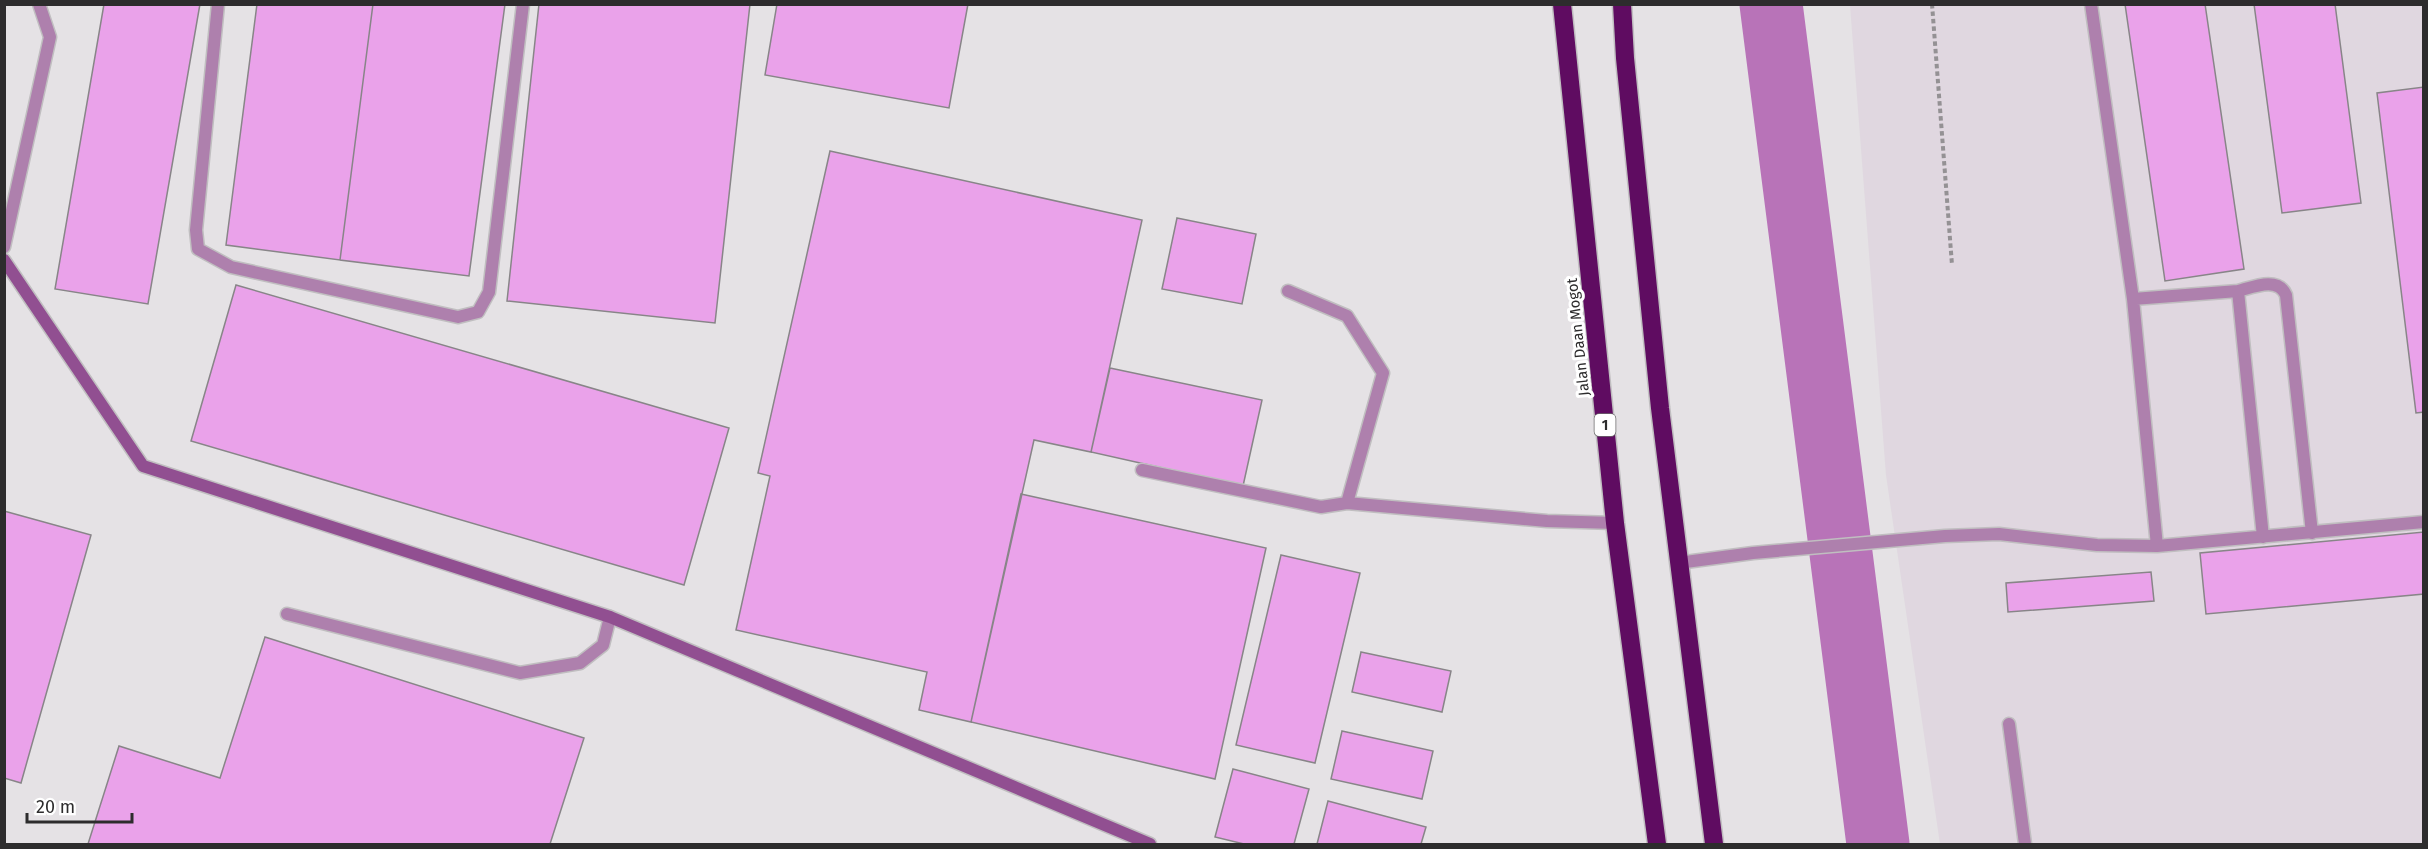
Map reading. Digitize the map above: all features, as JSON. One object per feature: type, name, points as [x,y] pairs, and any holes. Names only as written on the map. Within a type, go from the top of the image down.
[{"type":"highway","name":"Jalan Daan Mogot","points":[[1562,4],[1615,523],[1658,844]]},
{"type":"highway","points":[[1622,4],[1625,58],[1678,563],[1714,844]]},
{"type":"street","points":[[4,260],[143,466],[610,617],[1150,844]]},
{"type":"lane","points":[[4,247],[50,37],[39,4]]},
{"type":"lane","points":[[218,4],[196,230],[198,249],[231,267],[458,317],[478,312],[489,292],[523,4]]},
{"type":"lane","points":[[2091,4],[2133,299],[2157,546]]},
{"type":"lane","points":[[2133,299],[2238,291],[2277,284],[2283,288],[2286,295],[2312,533]]},
{"type":"lane","points":[[1288,291],[1347,316],[1383,373],[1347,503]]},
{"type":"lane","points":[[2238,291],[2238,310],[2263,537]]},
{"type":"lane","points":[[1142,470],[1321,507],[1347,503],[1547,521],[1615,523]]},
{"type":"lane","points":[[1678,563],[1753,553],[1945,536],[1999,534],[2097,544],[2157,546],[2424,522]]},
{"type":"lane","points":[[287,614],[520,673],[580,663],[603,645],[610,617]]},
{"type":"lane","points":[[2008,724],[2025,844]]},
{"type":"path","points":[[1932,4],[1952,265]]},
{"type":"shaded area","points":[[1850,5],[2423,5],[2423,844],[1940,844],[1886,475]]},
{"type":"building","points":[[104,4],[200,4],[148,304],[55,289]]},
{"type":"building","points":[[257,4],[373,4],[340,260],[226,245]]},
{"type":"building","points":[[373,4],[505,4],[469,276],[340,260]]},
{"type":"building","points":[[539,4],[750,4],[715,323],[507,301]]},
{"type":"building","points":[[777,4],[968,4],[949,108],[765,75]]},
{"type":"building","points":[[2125,4],[2205,4],[2244,269],[2165,281]]},
{"type":"building","points":[[2254,4],[2335,4],[2361,203],[2282,213]]},
{"type":"building","points":[[2424,87],[2424,412],[2416,413],[2377,93]]},
{"type":"building","points":[[830,151],[1142,220],[1091,452],[1034,440],[971,722],[919,710],[927,672],[736,630],[770,476],[758,473]]},
{"type":"building","points":[[1177,218],[1256,234],[1242,304],[1162,289]]},
{"type":"building","points":[[236,285],[729,428],[684,585],[191,441]]},
{"type":"building","points":[[1110,368],[1262,400],[1243,486],[1091,452]]},
{"type":"building","points":[[1021,494],[1266,548],[1215,779],[971,722]]},
{"type":"building","points":[[4,511],[91,535],[21,783],[4,778]]},
{"type":"building","points":[[2424,532],[2424,594],[2206,614],[2200,553]]},
{"type":"building","points":[[1281,555],[1360,573],[1315,763],[1236,745]]},
{"type":"building","points":[[2151,572],[2154,601],[2008,612],[2006,583]]},
{"type":"building","points":[[265,637],[584,738],[550,844],[88,844],[119,746],[220,778]]},
{"type":"building","points":[[1361,652],[1451,671],[1442,712],[1352,692]]},
{"type":"building","points":[[1342,731],[1433,751],[1422,799],[1331,779]]},
{"type":"building","points":[[1233,769],[1309,789],[1294,844],[1244,844],[1215,837]]},
{"type":"building","points":[[1328,801],[1426,827],[1421,844],[1317,844]]},
{"type":"waterway","points":[[1771,4],[1878,844]]}]
